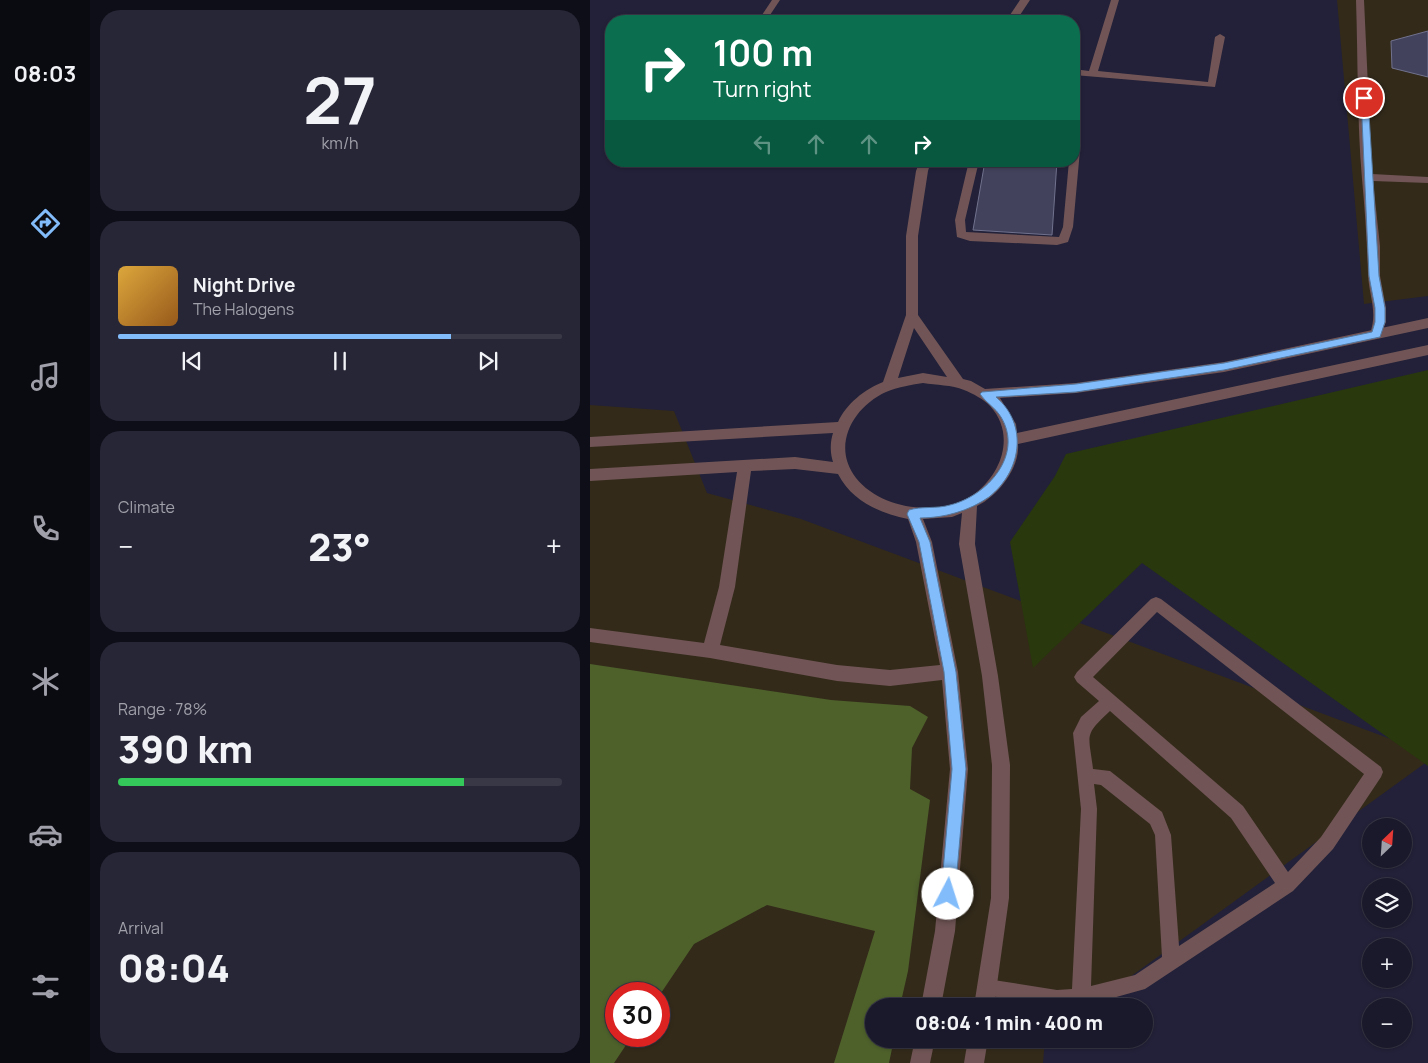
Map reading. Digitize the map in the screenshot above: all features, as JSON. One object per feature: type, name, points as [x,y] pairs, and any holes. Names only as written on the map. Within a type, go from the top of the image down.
[{"type":"street","points":[[1015,15],[1025,0]]},
{"type":"street","points":[[889,385],[912,315],[912,236],[924,167]]},
{"type":"street","points":[[912,315],[957,381]]},
{"type":"street","points":[[986,394],[1076,388],[1224,367],[1428,323]]},
{"type":"street","points":[[1013,439],[1428,350]]},
{"type":"street","points":[[923,378],[957,381],[986,394],[997,404],[1006,415],[1011,428],[1013,439],[1011,456],[1002,476],[985,494],[970,503],[952,510],[912,514],[876,504],[861,494],[849,482],[842,469],[838,455],[838,440],[842,427],[850,413],[861,402],[889,385],[923,378]]},
{"type":"street","points":[[590,442],[842,427]]},
{"type":"street","points":[[590,475],[795,463],[842,469]]},
{"type":"street","points":[[710,651],[727,587],[745,465]]},
{"type":"street","points":[[970,503],[967,544],[990,676],[1001,765],[1000,898],[985,997]]},
{"type":"street","points":[[912,514],[924,542],[950,672],[959,769],[945,931],[932,998]]},
{"type":"street","points":[[590,635],[710,651],[837,673],[890,678],[950,672]]},
{"type":"street","points":[[920,1063],[923,1048]]},
{"type":"street","points":[[974,1063],[976,1048]]},
{"type":"lane","points":[[766,15],[776,0]]},
{"type":"lane","points":[[1093,74],[1115,0]]},
{"type":"lane","points":[[1360,0],[1367,177],[1374,246],[1374,276],[1380,308],[1380,322],[1376,334]]},
{"type":"lane","points":[[1080,73],[1212,85],[1220,37]]},
{"type":"lane","points":[[973,167],[960,220],[961,234],[970,237],[1056,241],[1064,239],[1068,227],[1073,167]]},
{"type":"lane","points":[[1367,177],[1428,180]]},
{"type":"lane","points":[[1110,701],[1087,722],[1081,733],[1089,809],[1081,998],[1139,983],[1287,885],[1327,843],[1375,772],[1156,603],[1082,677],[1110,701],[1237,812],[1287,885]]},
{"type":"lane","points":[[1086,776],[1104,777],[1156,818],[1163,835],[1171,962]]},
{"type":"lane","points":[[985,997],[1021,998]]},
{"type":"shaded area","points":[[1337,0],[1428,0],[1428,296],[1364,304]]},
{"type":"shaded area","points":[[590,405],[674,411],[707,493],[801,519],[1428,753],[1428,761],[1101,998],[865,998],[865,1048],[1044,1048],[1043,1063],[590,1063]]},
{"type":"green space","points":[[1428,370],[1428,766],[1142,563],[1033,668],[1010,542],[1055,476],[1066,454]]},
{"type":"green space","points":[[590,664],[831,700],[910,706],[928,717],[912,748],[910,789],[930,800],[908,971],[902,998],[865,998],[865,1048],[892,1048],[889,1063],[834,1063],[875,931],[767,905],[694,944],[668,982],[605,982],[605,1047],[625,1047],[614,1063],[590,1063]]},
{"type":"building","points":[[1428,31],[1428,77],[1392,68],[1391,41]]},
{"type":"building","points":[[984,167],[1057,167],[1052,235],[973,230]]},
{"type":"route","points":[[948,894],[959,769],[950,672],[924,542],[912,514],[952,510],[970,503],[985,494],[1006,470],[1014,442],[1011,428],[1006,415],[986,394],[1076,388],[1224,367],[1376,334],[1380,322],[1380,308],[1374,276],[1374,246],[1367,177],[1364,98]]}]
